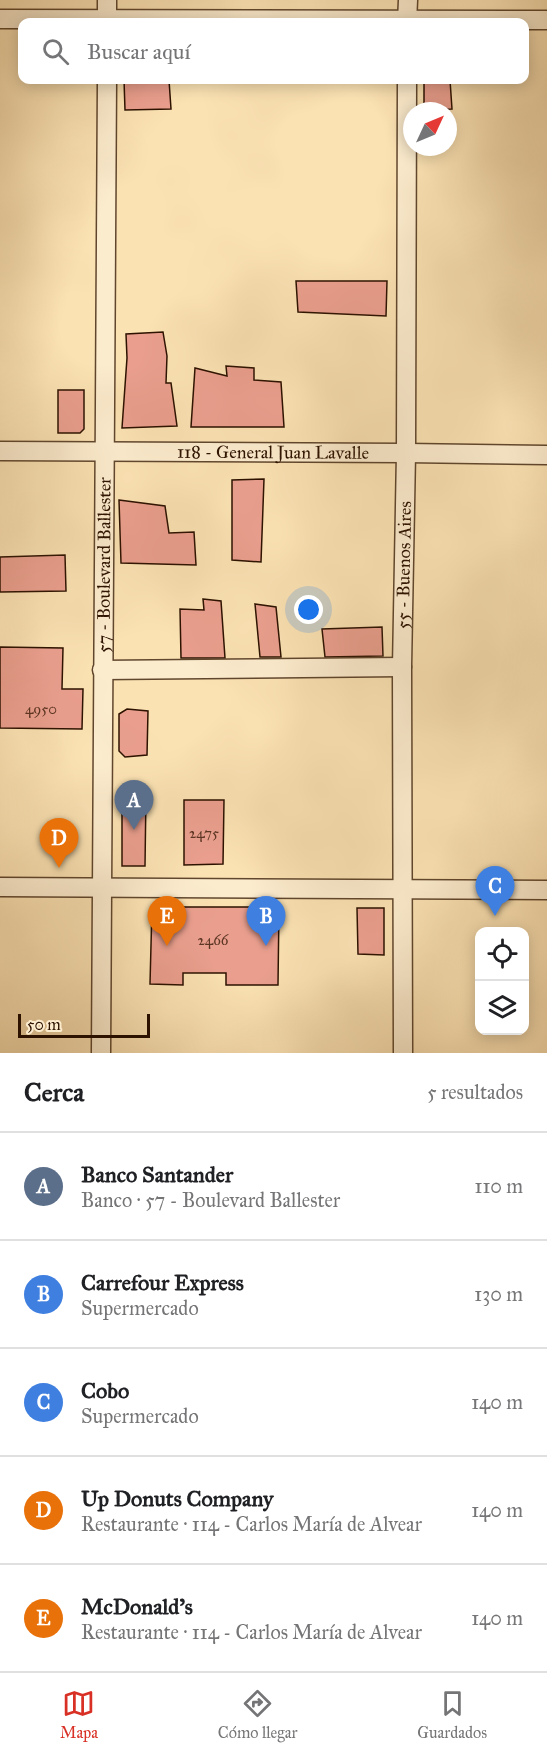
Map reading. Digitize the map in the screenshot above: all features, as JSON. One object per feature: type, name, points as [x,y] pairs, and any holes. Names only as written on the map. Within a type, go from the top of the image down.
[{"type":"street","points":[[107,0],[107,18]]},
{"type":"street","points":[[408,0],[408,18]]},
{"type":"street","points":[[0,19],[18,19]]},
{"type":"street","points":[[529,20],[547,20]]},
{"type":"street","name":"57 - Boulevard Ballester","points":[[101,1053],[107,84]]},
{"type":"street","name":"55 - Buenos Aires","points":[[403,1053],[402,667],[406,453],[407,84]]},
{"type":"street","name":"118 - General Juan Lavalle","points":[[0,451],[547,455]]},
{"type":"street","points":[[102,670],[402,667]]},
{"type":"street","points":[[0,887],[547,890]]},
{"type":"building","points":[[124,84],[169,84],[171,109],[125,110]]},
{"type":"building","points":[[424,84],[450,84],[452,102],[424,102]]},
{"type":"building","points":[[296,281],[387,281],[386,316],[298,312]]},
{"type":"building","points":[[163,332],[167,356],[166,383],[171,383],[177,426],[122,428],[127,358],[126,334]]},
{"type":"building","points":[[226,366],[254,368],[254,380],[281,382],[284,427],[191,427],[195,368],[227,376]]},
{"type":"building","points":[[58,390],[84,390],[84,429],[80,433],[58,433]]},
{"type":"building","points":[[264,479],[261,562],[232,560],[232,480]]},
{"type":"building","points":[[119,500],[165,506],[169,533],[194,532],[196,565],[121,563]]},
{"type":"building","points":[[65,555],[66,591],[0,592],[0,557]]},
{"type":"building","points":[[203,599],[221,601],[225,658],[181,658],[180,609],[204,610]]},
{"type":"building","points":[[255,604],[276,607],[281,657],[260,657]]},
{"type":"building","points":[[382,627],[383,656],[325,657],[322,629]]},
{"type":"building","points":[[0,647],[63,648],[62,689],[83,689],[82,729],[0,728]]},
{"type":"building","points":[[127,709],[148,711],[147,755],[125,757],[119,751],[119,714]]},
{"type":"building","points":[[122,794],[146,794],[145,866],[122,866]]},
{"type":"building","points":[[184,800],[224,800],[223,864],[184,865]]},
{"type":"building","points":[[152,907],[279,907],[278,985],[226,985],[226,973],[183,973],[183,985],[150,984]]},
{"type":"building","points":[[357,908],[384,908],[384,955],[358,954]]},
{"type":"place","name":"Banco Santander","points":[[134,830]]},
{"type":"place","name":"Up Donuts Company","points":[[59,868]]},
{"type":"place","name":"Cobo","points":[[495,916]]},
{"type":"place","name":"McDonald's","points":[[167,946]]},
{"type":"place","name":"Carrefour Express","points":[[266,946]]}]
